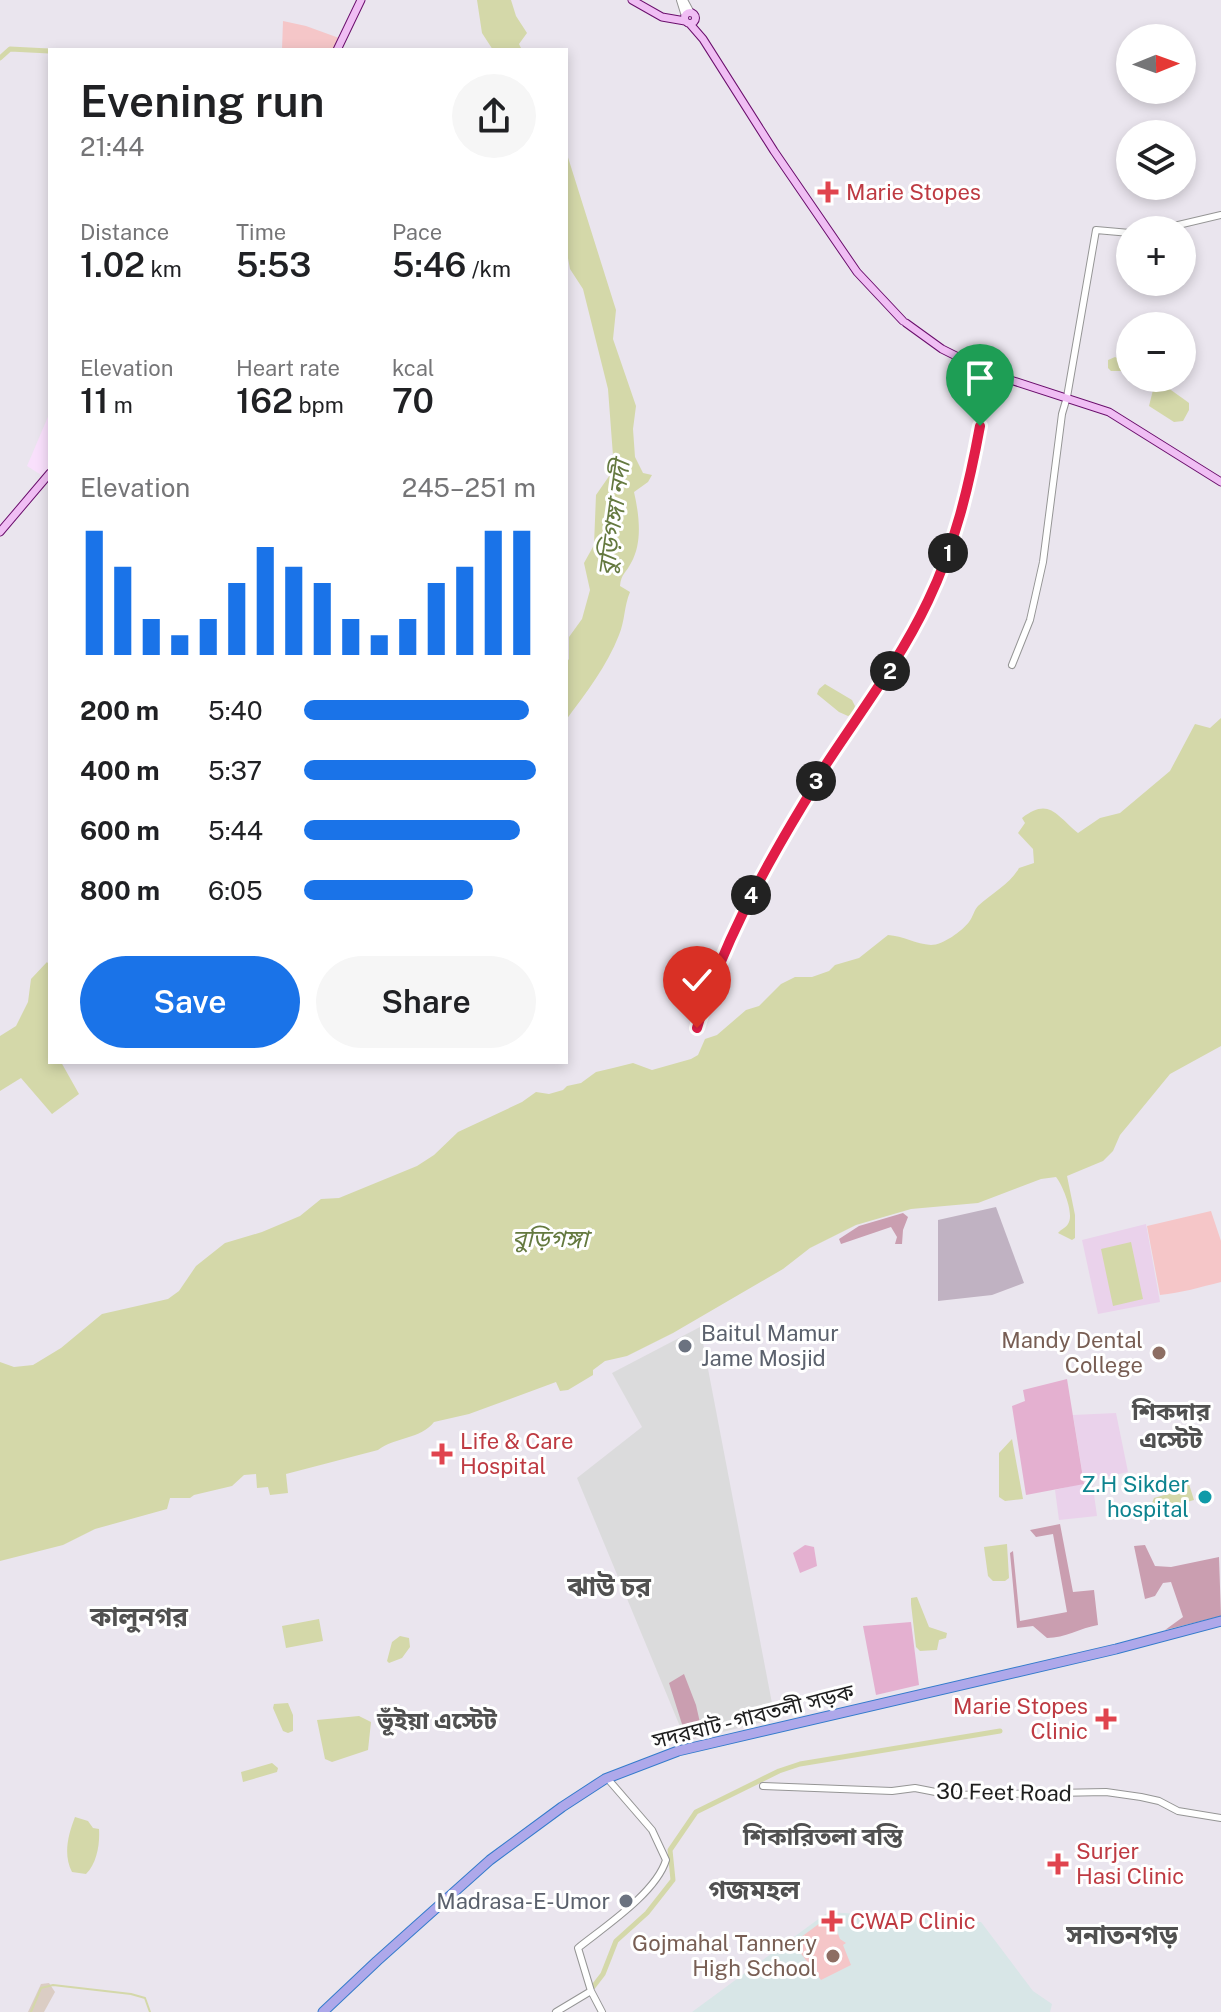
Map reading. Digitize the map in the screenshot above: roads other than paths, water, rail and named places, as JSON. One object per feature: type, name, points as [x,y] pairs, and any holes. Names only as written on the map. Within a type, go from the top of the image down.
[{"type":"highway","name":"সদরঘাট - গাবতলী সড়ক","points":[[323,2012],[490,1860],[607,1778],[678,1751],[1221,1621]]},
{"type":"main road","points":[[338,48],[361,0]]},
{"type":"main road","points":[[632,0],[662,17],[689,19],[857,272],[905,322],[942,349],[992,374],[1067,397],[1130,423],[1221,482]]},
{"type":"main road","points":[[0,532],[48,475]]},
{"type":"street","points":[[682,0],[689,19]]},
{"type":"street","points":[[1196,221],[1221,215]]},
{"type":"street","points":[[1012,665],[1030,620],[1043,562],[1062,414],[1096,230],[1116,232]]},
{"type":"street","points":[[697,1028],[707,993],[755,886],[823,769],[893,666],[944,566],[965,502],[983,402],[992,374]]},
{"type":"street","points":[[602,2012],[591,1991],[578,1948],[641,1895],[666,1860],[652,1830],[607,1778]]},
{"type":"street","name":"30 Feet Road","points":[[763,1786],[880,1790],[915,1788],[951,1795],[1106,1792],[1159,1801],[1178,1811],[1221,1818]]},
{"type":"street","points":[[556,2012],[591,1991]]},
{"type":"water","points":[[477,0],[511,0],[516,16],[527,33],[519,44],[521,48],[492,48],[482,33]]},
{"type":"water","name":"বুড়িগঙ্গা নদী","points":[[568,157],[616,310],[613,339],[636,406],[633,429],[635,457],[643,473],[652,475],[634,492],[639,537],[635,555],[620,586],[630,592],[621,630],[602,668],[568,717],[569,637],[582,619],[590,590],[584,563],[594,545],[596,495],[614,469],[608,389],[583,289],[570,269]]},
{"type":"water","points":[[1116,357],[1116,371],[1108,368],[1108,360]]},
{"type":"water","points":[[1152,392],[1174,392],[1189,403],[1189,410],[1183,421],[1174,422],[1149,406]]},
{"type":"water","points":[[825,684],[852,700],[855,706],[853,714],[848,716],[839,712],[817,694]]},
{"type":"water","name":"বুড়িগঙ্গা","points":[[1221,718],[1221,1046],[1170,1074],[1103,1161],[1067,1176],[1075,1215],[1075,1238],[1072,1240],[1058,1233],[1068,1224],[1070,1213],[1056,1177],[1041,1179],[978,1203],[911,1209],[856,1225],[810,1248],[783,1269],[673,1333],[627,1356],[605,1361],[593,1370],[593,1375],[568,1390],[560,1391],[556,1382],[469,1414],[434,1422],[422,1432],[378,1450],[286,1474],[288,1493],[270,1495],[268,1487],[257,1488],[256,1474],[244,1475],[232,1486],[190,1498],[170,1498],[167,1509],[95,1529],[63,1545],[0,1561],[0,1362],[14,1367],[33,1365],[61,1348],[102,1314],[168,1299],[179,1291],[196,1266],[225,1243],[300,1216],[321,1199],[339,1198],[417,1166],[458,1132],[522,1102],[536,1092],[549,1094],[563,1090],[581,1083],[596,1072],[633,1063],[652,1070],[691,1059],[698,1055],[705,1039],[717,1035],[746,1010],[759,1006],[781,984],[795,977],[812,977],[829,971],[835,965],[859,958],[888,935],[931,945],[946,940],[966,926],[978,906],[1006,884],[1019,868],[1034,863],[1033,849],[1018,833],[1025,823],[1022,818],[1039,809],[1046,809],[1078,833],[1100,818],[1120,813],[1170,771],[1195,724],[1210,728]]},
{"type":"water","points":[[47,962],[48,1064],[62,1064],[79,1094],[52,1114],[21,1078],[0,1091],[0,1036],[16,1026],[28,1002],[31,979]]},
{"type":"water","points":[[1131,1242],[1143,1299],[1113,1306],[1101,1249]]},
{"type":"water","points":[[1012,1439],[1023,1499],[1005,1501],[999,1497],[999,1453]]},
{"type":"water","points":[[1188,1481],[1194,1500],[1180,1504],[1181,1507],[1152,1513],[1150,1508],[1154,1498],[1174,1492],[1178,1484]]},
{"type":"water","points":[[1007,1544],[1009,1578],[993,1581],[988,1576],[984,1547]]},
{"type":"water","points":[[917,1597],[929,1627],[947,1633],[946,1638],[939,1640],[937,1650],[920,1651],[916,1647],[911,1598]]},
{"type":"water","points":[[319,1619],[323,1641],[286,1648],[282,1626]]},
{"type":"water","points":[[400,1636],[409,1638],[410,1647],[402,1658],[389,1663],[392,1642]]},
{"type":"water","points":[[288,1703],[293,1715],[293,1731],[288,1733],[283,1731],[273,1708],[274,1704]]},
{"type":"water","points":[[359,1716],[371,1722],[368,1750],[332,1762],[325,1759],[317,1720]]},
{"type":"water","points":[[272,1763],[278,1768],[277,1772],[243,1782],[241,1772]]},
{"type":"water","points":[[75,1817],[99,1829],[97,1853],[86,1874],[72,1872],[68,1859],[69,1838]]},
{"type":"waterway","points":[[0,58],[10,49],[48,51]]},
{"type":"waterway","points":[[593,1987],[603,1974],[616,1941],[647,1913],[673,1880],[670,1850],[696,1812],[779,1771],[800,1764],[1000,1731]]},
{"type":"waterway","points":[[31,2012],[41,1988],[53,1985],[131,1994],[145,1998],[150,2012]]},
{"type":"place","name":"Marie Stopes","points":[[828,192]]},
{"type":"place","name":"Baitul Mamur Jame Mosjid","points":[[685,1346]]},
{"type":"place","name":"Mandy Dental College","points":[[1159,1353]]},
{"type":"place","name":"Life & Care Hospital","points":[[442,1454]]},
{"type":"place","name":"Z.H Sikder hospital","points":[[1205,1497]]},
{"type":"place","name":"Marie Stopes Clinic","points":[[1106,1719]]},
{"type":"place","name":"Surjer Hasi Clinic","points":[[1058,1864]]},
{"type":"place","name":"Madrasa-E-Umor","points":[[626,1901]]},
{"type":"place","name":"CWAP Clinic","points":[[832,1921]]},
{"type":"place","name":"Gojmahal Tannery High School","points":[[833,1956]]},
{"type":"district","name":"শিকদার এস্টেট","points":[[1171,1425]]},
{"type":"district","name":"ঝাউ চর","points":[[609,1586]]},
{"type":"district","name":"কালুনগর","points":[[139,1616]]},
{"type":"district","name":"ভূঁইয়া এস্টেট","points":[[437,1720]]},
{"type":"district","name":"শিকারিতলা বস্তি","points":[[823,1836]]},
{"type":"district","name":"গজমহল","points":[[754,1889]]},
{"type":"district","name":"সনাতনগড়","points":[[1122,1934]]}]
